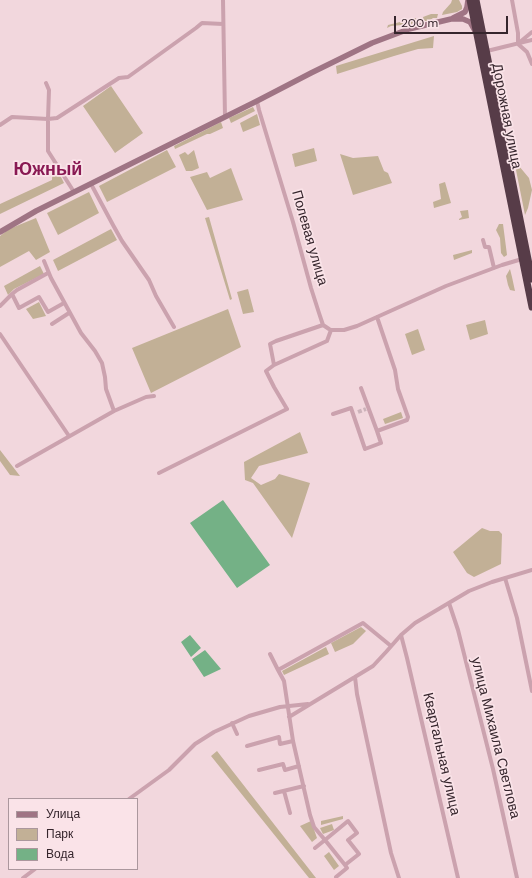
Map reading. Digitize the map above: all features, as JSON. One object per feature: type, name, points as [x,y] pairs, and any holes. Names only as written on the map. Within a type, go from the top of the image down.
[{"type":"highway","name":"Дорожная улица","points":[[469,0],[532,305]]},
{"type":"highway","name":"Дорожная улица","points":[[476,0],[532,279]]},
{"type":"main road","points":[[0,232],[36,211],[372,43],[409,29],[451,19],[465,12],[469,0]]},
{"type":"main road","points":[[451,19],[463,19],[470,22],[478,39]]},
{"type":"main road","points":[[524,240],[532,259]]},
{"type":"street","points":[[223,0],[225,117]]},
{"type":"street","points":[[512,0],[518,33],[518,44],[527,52],[532,64]]},
{"type":"street","points":[[0,125],[12,116],[48,119],[58,118],[119,78],[128,77],[202,23],[223,24]]},
{"type":"street","points":[[518,44],[532,32]]},
{"type":"street","points":[[486,51],[532,40]]},
{"type":"street","points":[[46,84],[49,90],[48,151],[74,192]]},
{"type":"street","name":"Полевая улица","points":[[257,101],[323,325]]},
{"type":"street","points":[[91,184],[122,241],[149,280],[156,296],[174,327]]},
{"type":"street","points":[[484,240],[485,247],[489,247],[494,268]]},
{"type":"street","points":[[274,365],[270,344],[276,341],[323,325],[331,330],[344,330],[357,326],[446,286],[522,259]]},
{"type":"street","points":[[44,261],[48,273],[69,313],[81,334],[95,351],[102,363],[106,389],[114,411]]},
{"type":"street","points":[[0,306],[16,290],[48,273]]},
{"type":"street","points":[[12,294],[18,308],[39,297],[48,312],[64,303]]},
{"type":"street","points":[[52,324],[69,313]]},
{"type":"street","points":[[377,317],[395,370],[398,389],[408,417],[407,420],[377,431]]},
{"type":"street","points":[[159,473],[287,409],[266,371],[274,365],[327,341],[331,330]]},
{"type":"street","points":[[0,334],[69,436]]},
{"type":"street","points":[[333,414],[350,408],[365,449],[381,443],[367,409],[361,388]]},
{"type":"street","points":[[18,466],[114,411],[146,397],[154,396]]},
{"type":"street","points":[[353,414],[358,412]]},
{"type":"street","points":[[289,717],[373,666],[415,622],[469,591],[492,582],[532,570]]},
{"type":"street","points":[[505,578],[518,618],[532,691]]},
{"type":"street","name":"улица Михаила Светлова","points":[[449,603],[458,630],[493,769],[517,878]]},
{"type":"street","points":[[278,670],[363,623],[391,646]]},
{"type":"street","name":"Квартальная улица","points":[[401,635],[458,878]]},
{"type":"street","points":[[270,654],[284,681],[293,741],[314,827],[347,868],[336,877]]},
{"type":"street","points":[[355,677],[357,694],[392,853],[399,878]]},
{"type":"street","points":[[130,798],[170,770],[195,744],[214,732],[249,716],[280,707],[310,704]]},
{"type":"street","points":[[232,723],[237,734]]},
{"type":"street","points":[[247,746],[279,737],[280,744],[293,741]]},
{"type":"street","points":[[259,770],[283,764],[286,770],[299,766]]},
{"type":"street","points":[[275,793],[304,786]]},
{"type":"street","points":[[284,791],[290,814]]},
{"type":"street","points":[[315,848],[348,821],[357,833],[348,840],[359,854],[344,865]]},
{"type":"street","points":[[23,878],[34,870]]},
{"type":"green space","points":[[452,0],[459,0],[462,9],[457,12],[442,15],[451,3]]},
{"type":"green space","points":[[431,14],[438,14],[437,18],[424,21],[423,17]]},
{"type":"green space","points":[[416,18],[416,21],[410,25],[391,26],[387,28],[388,25]]},
{"type":"green space","points":[[434,36],[433,48],[418,49],[337,74],[336,66]]},
{"type":"green space","points":[[111,86],[143,133],[115,153],[83,106]]},
{"type":"green space","points":[[253,107],[255,111],[231,123],[229,118]]},
{"type":"green space","points":[[257,114],[260,125],[243,132],[240,123]]},
{"type":"green space","points":[[221,122],[223,128],[175,149],[174,146]]},
{"type":"green space","points":[[314,148],[317,161],[295,167],[292,154]]},
{"type":"green space","points":[[167,150],[176,167],[107,202],[99,186]]},
{"type":"green space","points":[[194,150],[199,168],[192,171],[186,171],[179,155],[185,152],[188,155]]},
{"type":"green space","points":[[340,154],[353,158],[378,156],[384,171],[388,173],[392,183],[353,195]]},
{"type":"green space","points":[[514,160],[529,178],[532,190],[525,215]]},
{"type":"green space","points":[[53,161],[64,183],[0,214],[0,204],[52,180]]},
{"type":"green space","points":[[231,168],[243,200],[207,210],[190,177],[207,172],[210,178]]},
{"type":"green space","points":[[445,182],[451,203],[434,208],[433,202],[441,199],[439,184]]},
{"type":"green space","points":[[89,192],[99,213],[58,235],[47,213]]},
{"type":"green space","points":[[468,210],[469,218],[459,220],[462,217],[460,211]]},
{"type":"green space","points":[[209,217],[232,299],[230,300],[205,218]]},
{"type":"green space","points":[[36,218],[50,252],[36,260],[29,251],[0,267],[0,236],[9,229]]},
{"type":"green space","points":[[499,224],[503,224],[507,255],[504,257],[501,253],[500,238],[496,230]]},
{"type":"green space","points":[[111,229],[117,240],[58,271],[53,260]]},
{"type":"green space","points":[[472,250],[472,253],[454,260],[453,255]]},
{"type":"green space","points":[[40,266],[44,274],[14,289],[8,295],[4,286]]},
{"type":"green space","points":[[510,269],[515,291],[510,290],[508,285],[506,276]]},
{"type":"green space","points":[[248,289],[254,312],[243,314],[237,292]]},
{"type":"green space","points":[[39,302],[46,316],[33,319],[26,309]]},
{"type":"green space","points":[[228,309],[241,347],[151,393],[132,348]]},
{"type":"green space","points":[[485,320],[488,334],[470,340],[466,325]]},
{"type":"green space","points":[[418,329],[425,350],[412,355],[405,334]]},
{"type":"green space","points":[[401,412],[403,418],[385,424],[383,419]]},
{"type":"green space","points":[[300,432],[308,453],[259,466],[251,478],[261,485],[275,479],[279,474],[310,483],[292,538],[253,483],[245,480],[244,462]]},
{"type":"green space","points":[[0,450],[20,476],[10,475],[0,461]]},
{"type":"green space","points":[[482,528],[490,531],[499,531],[502,534],[501,564],[474,577],[467,573],[453,552]]},
{"type":"green space","points":[[361,627],[366,631],[353,644],[335,652],[331,643]]},
{"type":"green space","points":[[326,647],[329,654],[284,675],[282,671]]},
{"type":"green space","points":[[217,751],[316,878],[309,878],[211,756]]},
{"type":"green space","points":[[343,816],[343,819],[321,825],[321,821]]},
{"type":"green space","points":[[311,821],[317,838],[312,842],[300,826]]},
{"type":"green space","points":[[332,824],[334,830],[323,834],[320,828]]},
{"type":"green space","points":[[329,852],[339,866],[334,870],[324,856]]},
{"type":"water","points":[[223,500],[270,565],[237,588],[190,523]]},
{"type":"water","points":[[190,635],[201,648],[191,657],[181,642]]},
{"type":"water","points":[[205,650],[221,669],[204,677],[192,659]]},
{"type":"tunnel","points":[[358,412],[366,409]]},
{"type":"district","name":"Южный","points":[[48,170]]}]
